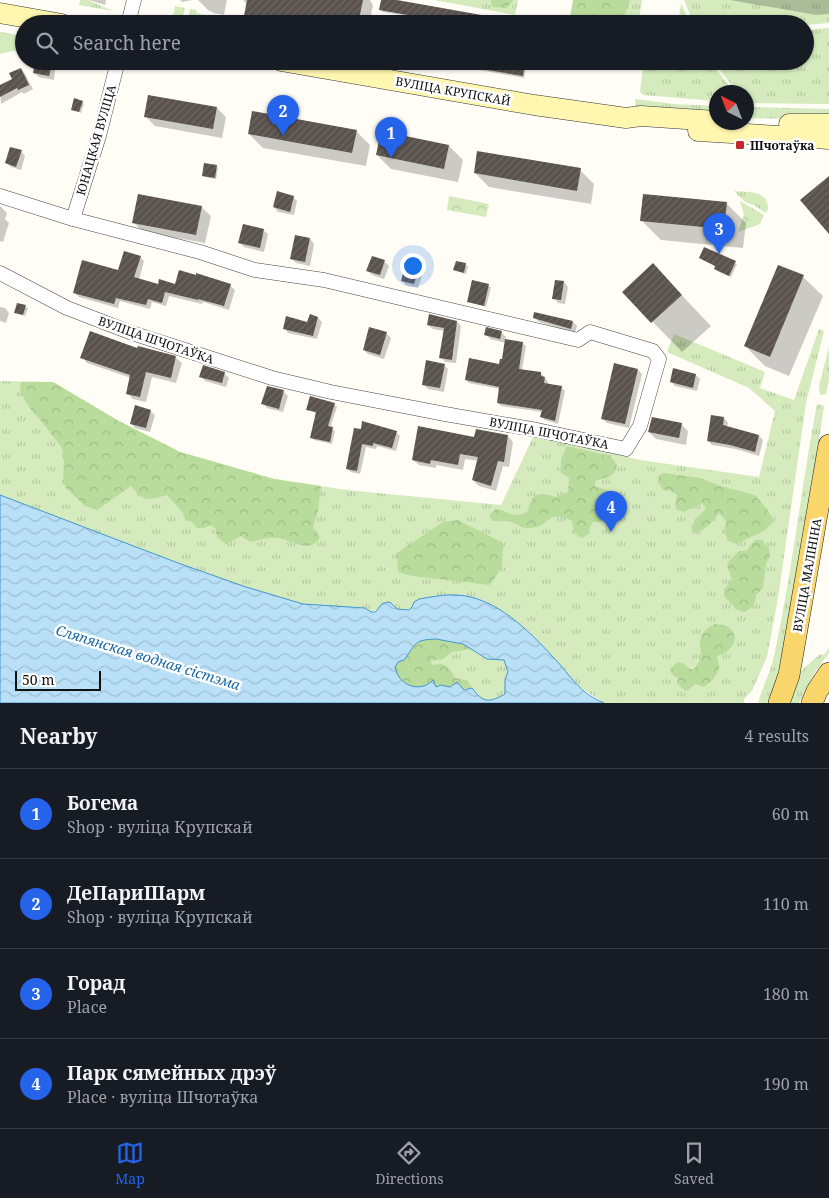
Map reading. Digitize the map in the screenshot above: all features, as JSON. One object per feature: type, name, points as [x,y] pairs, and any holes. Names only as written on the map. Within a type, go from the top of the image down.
[{"type":"main road","name":"ВУЛІЦА МАЛІНІНА","points":[[779,703],[790,676],[829,445]]},
{"type":"main road","points":[[812,703],[817,691],[829,673]]},
{"type":"street","points":[[130,15],[134,0]]},
{"type":"street","points":[[0,13],[15,16]]},
{"type":"street","name":"ЮНАЦКАЯ ВУЛІЦА","points":[[73,219],[99,136],[116,70]]},
{"type":"street","name":"ВУЛІЦА КРУПСКАЙ","points":[[333,70],[524,103],[626,118],[641,116],[709,121]]},
{"type":"street","name":"ВУЛІЦА КРУПСКАЙ","points":[[626,118],[641,127],[829,138]]},
{"type":"street","points":[[754,122],[829,124]]},
{"type":"street","points":[[0,196],[73,219]]},
{"type":"street","name":"ВУЛІЦА ШЧОТАЎКА","points":[[0,273],[67,308],[132,333],[272,378],[331,392],[537,430],[626,449],[640,426],[659,359],[653,351],[590,332],[578,340],[324,280],[255,270],[200,252],[73,219]]},
{"type":"green space","points":[[80,0],[88,0],[113,11],[79,5]]},
{"type":"green space","points":[[434,0],[518,0],[515,15]]},
{"type":"green space","points":[[491,0],[513,0],[507,8],[492,7]]},
{"type":"green space","points":[[573,0],[630,0],[624,15],[570,15]]},
{"type":"green space","points":[[576,0],[642,0],[640,15],[574,15]]},
{"type":"green space","points":[[684,0],[829,0],[829,23],[814,24],[814,15],[690,15]]},
{"type":"green space","points":[[681,3],[686,15],[679,15]]},
{"type":"green space","points":[[175,6],[185,8],[183,15],[173,15]]},
{"type":"green space","points":[[190,9],[197,10],[196,13],[206,15],[189,15]]},
{"type":"green space","points":[[829,28],[829,104],[754,103],[754,85],[732,85],[720,70],[814,70],[814,29]]},
{"type":"green space","points":[[0,32],[15,34],[15,51],[0,54]]},
{"type":"green space","points":[[643,70],[717,70],[729,85],[709,85],[709,100],[643,95],[640,91]]},
{"type":"green space","points":[[635,99],[709,106],[709,116],[636,108]]},
{"type":"green space","points":[[754,107],[829,109],[829,120],[754,118]]},
{"type":"green space","points":[[734,191],[751,192],[761,195],[767,203],[768,210],[765,213],[754,205],[745,202]]},
{"type":"green space","points":[[449,196],[489,204],[486,217],[447,210]]},
{"type":"green space","points":[[740,201],[764,215],[760,224],[738,232],[744,215]]},
{"type":"green space","points":[[819,329],[824,331],[806,403],[778,598],[767,657],[752,691],[744,699],[744,703],[604,703],[574,683],[555,659],[485,601],[457,595],[425,598],[419,599],[409,610],[397,609],[392,603],[371,612],[365,608],[303,604],[246,587],[178,563],[0,495],[0,381],[53,382],[117,420],[180,452],[274,479],[347,490],[501,505],[534,435],[640,460],[759,477],[775,411],[749,388],[667,352],[674,334],[765,372],[760,388],[794,400]]},
{"type":"green space","points":[[829,347],[829,380],[826,394],[820,395],[819,386]]},
{"type":"green space","points":[[21,382],[53,382],[117,420],[180,452],[274,479],[321,486],[318,510],[313,527],[320,537],[312,545],[306,546],[278,538],[250,542],[241,536],[226,544],[217,537],[216,529],[211,525],[197,528],[192,522],[185,520],[183,513],[167,495],[151,499],[143,498],[131,486],[97,510],[85,506],[66,488],[63,480],[64,462],[62,448],[29,407],[20,391]]},
{"type":"green space","points":[[817,404],[824,406],[804,541],[777,680],[767,703],[758,703],[773,662]]},
{"type":"green space","points":[[567,446],[610,456],[617,465],[615,472],[608,477],[595,481],[595,486],[612,492],[609,513],[600,522],[593,522],[589,534],[582,538],[579,537],[574,531],[572,521],[558,517],[530,528],[521,527],[508,521],[492,521],[489,515],[496,509],[519,515],[528,511],[531,501],[537,495],[544,494],[555,497],[568,492],[569,478],[561,473],[561,459]]},
{"type":"green space","points":[[664,473],[700,478],[755,495],[774,521],[765,530],[737,544],[728,541],[724,531],[726,521],[719,513],[712,522],[696,533],[691,528],[695,519],[706,509],[702,503],[684,512],[677,510],[675,504],[677,495],[671,491],[663,490],[658,482],[659,475]]},
{"type":"green space","points":[[458,520],[503,543],[502,567],[490,585],[412,576],[398,572],[397,553],[443,522]]},
{"type":"green space","points":[[755,540],[762,540],[769,548],[770,556],[766,564],[763,588],[756,595],[753,606],[744,612],[737,610],[724,596],[724,589],[732,580],[727,565],[739,551],[746,551]]},
{"type":"green space","points":[[716,624],[724,625],[734,633],[733,644],[730,649],[717,656],[719,668],[711,681],[704,687],[695,684],[685,691],[677,683],[678,678],[670,671],[678,662],[683,663],[690,669],[694,669],[700,658],[702,635],[706,629]]},
{"type":"green space","points":[[436,639],[463,644],[471,649],[452,652],[443,659],[431,661],[432,665],[440,664],[446,666],[451,670],[455,678],[467,680],[472,688],[456,689],[441,685],[436,687],[429,685],[417,687],[408,685],[398,675],[395,667],[415,643]]},
{"type":"green space","points":[[463,644],[486,659],[504,660],[508,672],[505,679],[505,694],[495,699],[483,699],[472,688],[398,662]]},
{"type":"green space","points":[[829,648],[829,653],[815,672],[799,703],[790,703],[802,670],[820,654],[824,655]]},
{"type":"water","name":"Сляпянская водная сістэма","points":[[0,495],[178,563],[246,587],[303,604],[365,608],[375,612],[386,602],[390,602],[397,609],[409,610],[414,602],[419,599],[443,595],[471,597],[485,602],[511,617],[544,648],[576,684],[595,699],[604,703],[0,703]],"holes":[[[436,639],[463,644],[487,659],[504,660],[508,672],[505,679],[505,694],[495,699],[487,700],[480,697],[472,688],[464,690],[457,682],[450,687],[441,685],[436,687],[433,680],[422,686],[410,686],[400,679],[397,673],[395,667],[398,662],[404,660],[414,646],[423,640]]]},
{"type":"building","points":[[247,0],[363,0],[360,15],[244,15]]},
{"type":"building","points":[[381,0],[397,0],[481,15],[408,15],[379,10]]},
{"type":"building","points":[[22,70],[29,85],[18,90],[17,88],[0,97],[0,85],[12,79],[9,73]]},
{"type":"building","points":[[34,70],[50,70],[49,76],[33,73]]},
{"type":"building","points":[[488,70],[524,70],[523,76]]},
{"type":"building","points":[[148,95],[217,107],[213,129],[144,117]]},
{"type":"building","points":[[74,98],[83,101],[79,112],[71,110]]},
{"type":"building","points":[[252,111],[357,130],[352,153],[248,134]]},
{"type":"building","points":[[381,131],[449,145],[444,169],[376,155]]},
{"type":"building","points":[[10,147],[22,150],[16,167],[5,163]]},
{"type":"building","points":[[477,151],[581,168],[577,191],[474,173]]},
{"type":"building","points":[[204,163],[217,165],[215,178],[202,176]]},
{"type":"building","points":[[829,176],[829,234],[800,200]]},
{"type":"building","points":[[277,191],[294,196],[290,212],[273,207]]},
{"type":"building","points":[[138,194],[202,206],[196,235],[132,223]]},
{"type":"building","points":[[643,194],[727,202],[724,229],[640,221]]},
{"type":"building","points":[[243,224],[264,229],[260,248],[238,243]]},
{"type":"building","points":[[295,235],[310,238],[305,262],[290,259]]},
{"type":"building","points":[[704,247],[736,261],[729,276],[714,269],[715,266],[699,258]]},
{"type":"building","points":[[124,251],[141,256],[134,277],[158,284],[159,279],[175,284],[179,270],[196,275],[196,273],[231,284],[224,306],[165,292],[162,303],[148,299],[146,305],[116,298],[114,304],[73,293],[82,260],[118,270]]},
{"type":"building","points":[[372,256],[385,260],[380,275],[366,271]]},
{"type":"building","points":[[407,258],[421,262],[414,284],[401,281]]},
{"type":"building","points":[[456,261],[466,263],[464,273],[453,270]]},
{"type":"building","points":[[653,263],[682,295],[651,323],[622,292]]},
{"type":"building","points":[[778,265],[804,275],[770,357],[744,346]]},
{"type":"building","points":[[472,280],[489,284],[484,306],[467,302]]},
{"type":"building","points":[[555,280],[564,281],[561,300],[552,299]]},
{"type":"building","points":[[17,303],[26,305],[23,315],[14,313]]},
{"type":"building","points":[[534,312],[573,321],[571,329],[533,318]]},
{"type":"building","points":[[310,314],[318,317],[313,336],[283,329],[286,316],[307,322]]},
{"type":"building","points":[[429,314],[457,321],[452,360],[439,358],[444,328],[427,325]]},
{"type":"building","points":[[369,327],[387,332],[380,355],[363,350]]},
{"type":"building","points":[[486,327],[502,331],[500,339],[484,335]]},
{"type":"building","points":[[90,331],[137,348],[138,346],[176,356],[171,378],[146,372],[140,397],[126,394],[130,375],[80,358]]},
{"type":"building","points":[[505,339],[523,342],[519,369],[541,372],[541,376],[545,377],[544,383],[562,386],[555,421],[540,417],[542,410],[497,403],[499,387],[465,380],[469,358],[499,364],[500,359],[502,359]]},
{"type":"building","points":[[426,360],[445,364],[440,388],[422,385]]},
{"type":"building","points":[[614,363],[638,369],[625,424],[601,419]]},
{"type":"building","points":[[203,365],[225,372],[222,383],[199,377]]},
{"type":"building","points":[[673,368],[696,374],[693,388],[670,382]]},
{"type":"building","points":[[267,386],[284,390],[279,409],[261,404]]},
{"type":"building","points":[[310,396],[335,403],[328,426],[333,427],[330,442],[310,438],[316,412],[306,410]]},
{"type":"building","points":[[135,405],[151,410],[146,428],[130,424]]},
{"type":"building","points":[[711,415],[724,417],[723,425],[759,435],[755,452],[707,441]]},
{"type":"building","points":[[652,417],[682,423],[679,438],[648,432]]},
{"type":"building","points":[[362,421],[397,431],[392,448],[373,443],[373,446],[362,444],[357,471],[346,469],[354,428],[361,429]]},
{"type":"building","points":[[418,426],[474,437],[476,429],[508,435],[504,462],[498,461],[491,486],[472,480],[478,457],[460,454],[458,465],[431,460],[430,464],[412,460]]},
{"type":"place","name":"ДеПариШарм","points":[[283,136]]},
{"type":"place","name":"Шчотаўка","points":[[740,145]]},
{"type":"place","name":"Богема","points":[[391,158]]},
{"type":"place","name":"Горад","points":[[719,254]]},
{"type":"place","name":"Парк сямейных дрэў","points":[[611,532]]}]
